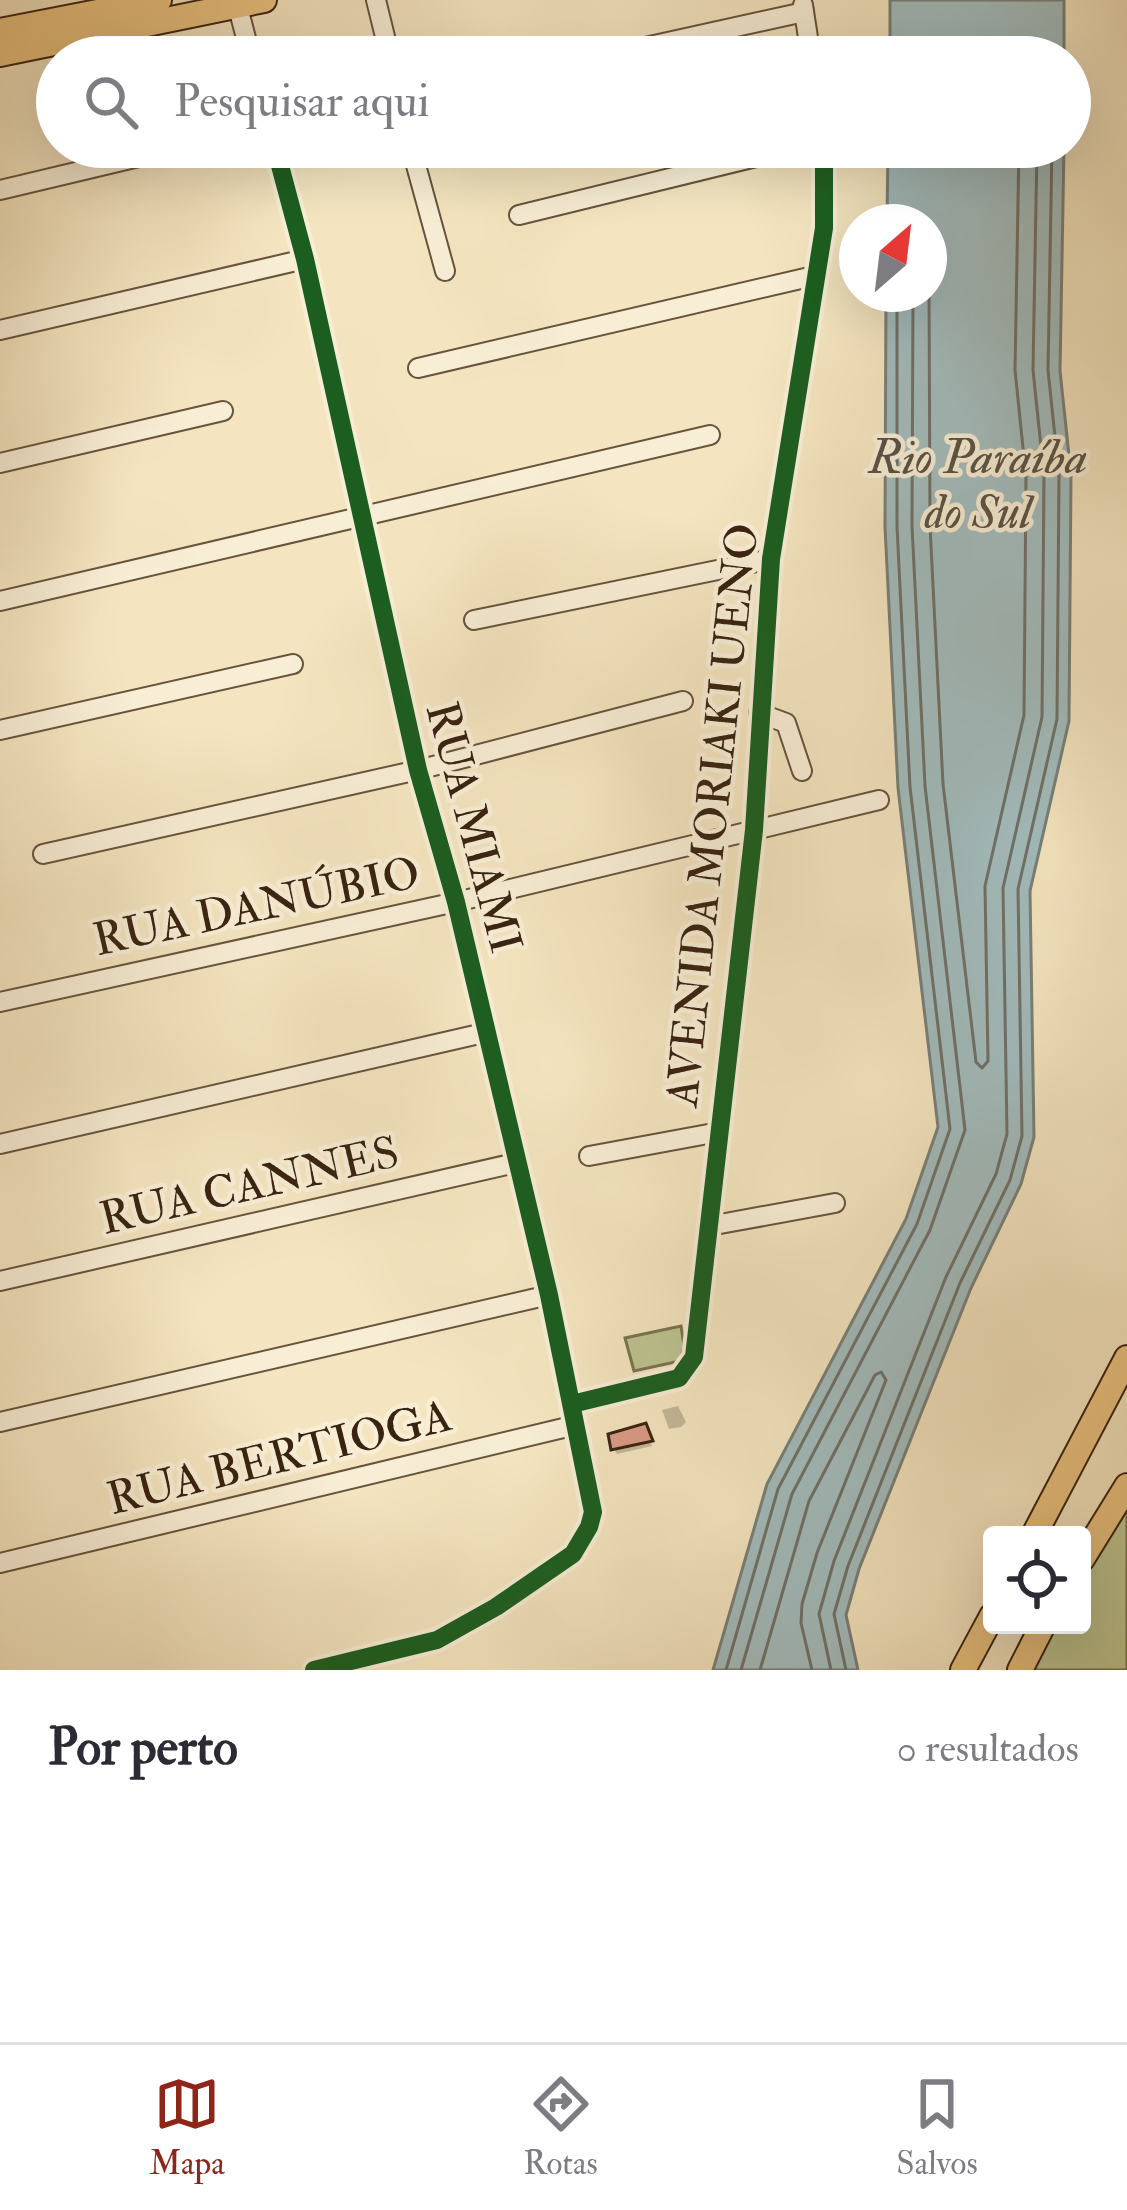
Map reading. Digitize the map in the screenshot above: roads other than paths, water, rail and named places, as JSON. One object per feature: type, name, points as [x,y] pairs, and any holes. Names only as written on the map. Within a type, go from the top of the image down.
[{"type":"main road","points":[[0,31],[159,0]]},
{"type":"main road","points":[[84,36],[265,0]]},
{"type":"main road","points":[[0,54],[36,46]]},
{"type":"main road","points":[[1039,1526],[1127,1358]]},
{"type":"main road","points":[[1091,1544],[1127,1486]]},
{"type":"main road","points":[[963,1670],[983,1633]]},
{"type":"main road","points":[[1020,1670],[1038,1634]]},
{"type":"street","points":[[376,0],[385,36]]},
{"type":"street","points":[[237,3],[246,36]]},
{"type":"street","points":[[684,36],[803,6],[808,36]]},
{"type":"street","points":[[0,190],[93,168]]},
{"type":"street","name":"RUA MIAMI","points":[[281,168],[418,770],[456,902],[549,1295],[592,1512],[573,1555],[496,1607],[437,1640],[314,1670]]},
{"type":"street","points":[[417,168],[445,271]]},
{"type":"street","points":[[519,215],[711,168]]},
{"type":"street","name":"AVENIDA MORIAKI UENO","points":[[572,1404],[686,1373],[694,1357],[754,830],[771,559],[818,275],[827,201],[825,168]]},
{"type":"street","points":[[0,330],[305,259]]},
{"type":"street","points":[[418,368],[818,275]]},
{"type":"street","points":[[0,463],[224,411]]},
{"type":"street","points":[[0,601],[710,435]]},
{"type":"street","points":[[474,620],[771,559]]},
{"type":"street","points":[[0,730],[293,664]]},
{"type":"street","points":[[44,854],[418,770],[683,701]]},
{"type":"street","points":[[759,713],[785,723],[802,771]]},
{"type":"street","name":"RUA DANÚBIO","points":[[0,1002],[456,902],[879,800]]},
{"type":"street","points":[[0,1144],[488,1033]]},
{"type":"street","points":[[589,1156],[719,1132]]},
{"type":"street","name":"RUA CANNES","points":[[0,1281],[515,1163]]},
{"type":"street","points":[[709,1226],[835,1203]]},
{"type":"street","points":[[0,1422],[549,1295]]},
{"type":"street","name":"RUA BERTIOGA","points":[[0,1563],[576,1425]]},
{"type":"water","points":[[890,0],[1064,0],[1064,36],[890,36]]},
{"type":"water","name":"Rio Paraíba do Sul","points":[[888,168],[1064,168],[1060,371],[1071,474],[1069,721],[1030,891],[1034,1137],[1021,1184],[971,1288],[859,1569],[846,1615],[858,1670],[713,1670],[767,1484],[906,1219],[938,1127],[898,788],[885,527],[886,312],[947,312],[947,204],[887,204]]}]
